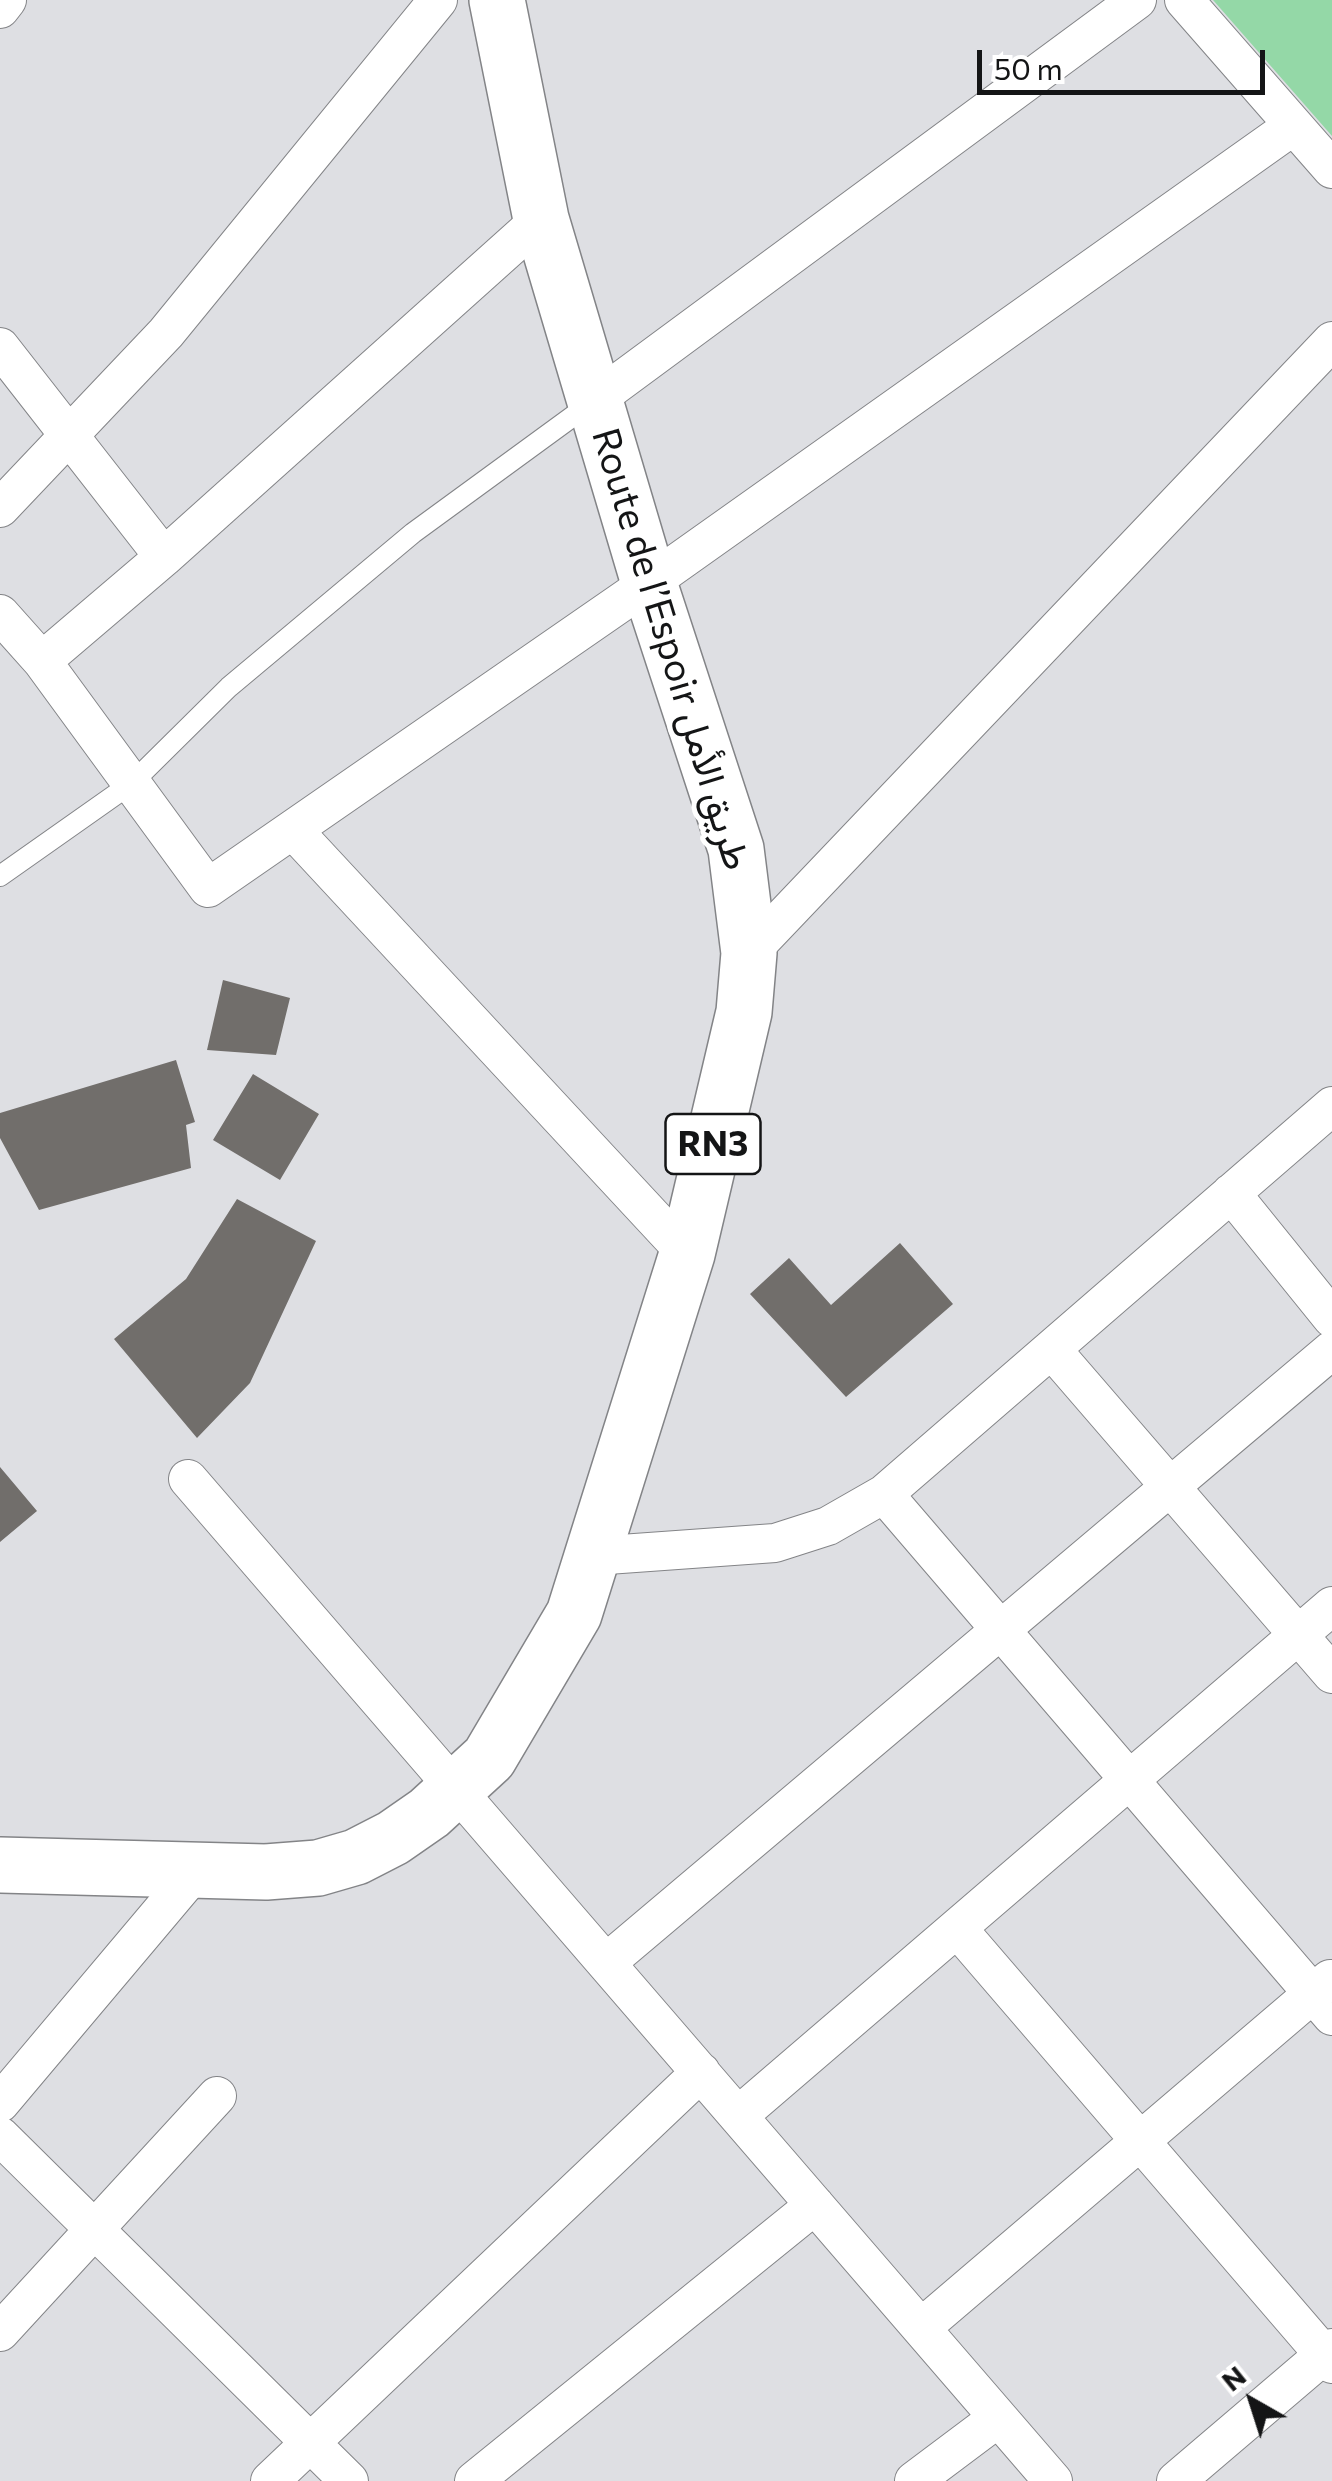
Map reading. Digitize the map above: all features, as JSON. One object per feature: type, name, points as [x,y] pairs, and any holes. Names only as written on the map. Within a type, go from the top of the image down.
[{"type":"highway","name":"Route de l’Espoir طريق الأمل","points":[[0,1864],[266,1872],[318,1868],[356,1857],[429,1813],[455,1790],[488,1758],[546,1667],[574,1614],[687,1254],[744,1012],[750,954],[736,849],[650,583],[541,219],[497,0]]},
{"type":"street","points":[[0,8],[7,0]]},
{"type":"street","points":[[0,508],[69,430],[166,333],[438,0]]},
{"type":"street","points":[[596,400],[1136,0]]},
{"type":"street","points":[[1184,0],[1332,168]]},
{"type":"street","points":[[0,614],[42,661],[208,888],[650,583],[1293,126]]},
{"type":"street","points":[[42,661],[164,557],[541,219]]},
{"type":"street","points":[[750,954],[1332,341]]},
{"type":"street","points":[[0,347],[69,430],[164,557]]},
{"type":"street","points":[[293,830],[687,1254]]},
{"type":"street","points":[[593,1556],[775,1544],[828,1526],[884,1494],[1332,1106]]},
{"type":"street","points":[[1231,1193],[1332,1318]]},
{"type":"street","points":[[606,1962],[1332,1350]]},
{"type":"street","points":[[1053,1351],[1332,1674]]},
{"type":"street","points":[[188,1479],[1053,2481]]},
{"type":"street","points":[[884,1494],[1130,1780],[1326,1996],[1140,2140],[922,2328]]},
{"type":"street","points":[[738,2116],[1332,1606]]},
{"type":"street","points":[[0,2103],[198,1868]]},
{"type":"street","points":[[957,1928],[1329,2356],[1176,2481]]},
{"type":"street","points":[[270,2481],[701,2072]]},
{"type":"street","points":[[0,2332],[217,2096]]},
{"type":"street","points":[[0,2136],[350,2481]]},
{"type":"street","points":[[474,2481],[815,2205]]},
{"type":"street","points":[[914,2481],[998,2418]]},
{"type":"lane","points":[[0,876],[132,783],[230,688],[399,544],[596,400]]},
{"type":"green space","points":[[1213,0],[1332,0],[1332,136]]},
{"type":"building","points":[[223,980],[290,998],[276,1055],[207,1050]]},
{"type":"building","points":[[176,1060],[195,1122],[186,1125],[191,1168],[39,1210],[0,1138],[0,1113]]},
{"type":"building","points":[[253,1074],[319,1114],[280,1180],[213,1140]]},
{"type":"building","points":[[237,1199],[316,1241],[250,1383],[197,1438],[114,1339],[186,1279]]},
{"type":"building","points":[[900,1243],[953,1304],[846,1397],[750,1294],[789,1258],[831,1305]]},
{"type":"building","points":[[0,1467],[37,1511],[0,1542]]}]
